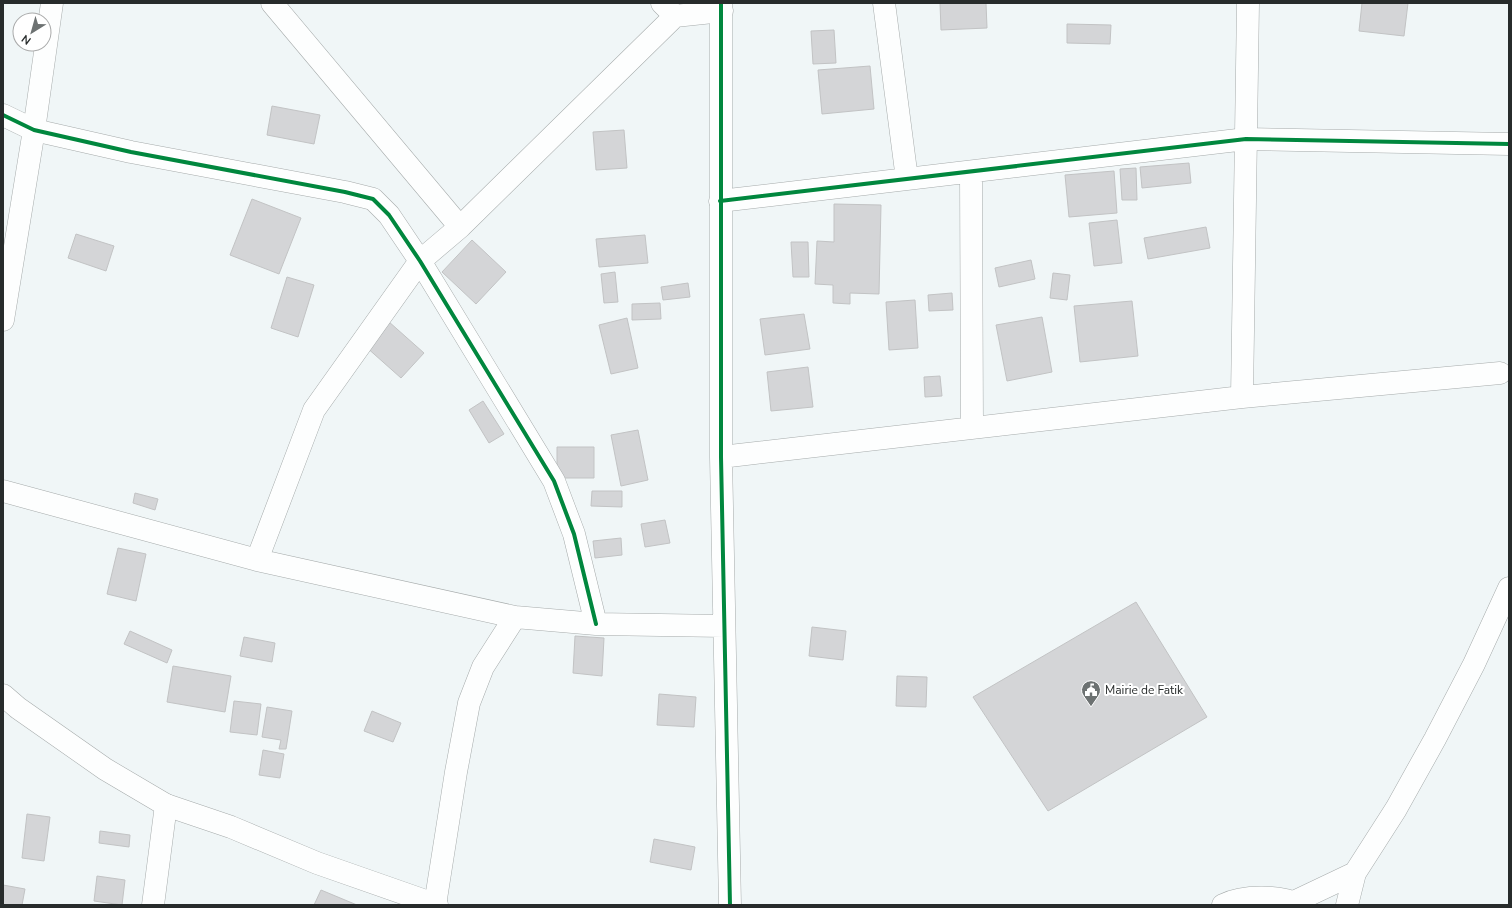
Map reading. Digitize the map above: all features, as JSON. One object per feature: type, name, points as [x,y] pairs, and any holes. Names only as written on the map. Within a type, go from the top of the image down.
[{"type":"street","points":[[3,320],[34,130],[52,3]]},
{"type":"street","points":[[884,3],[907,179]]},
{"type":"street","points":[[1242,397],[1248,3]]},
{"type":"street","points":[[275,4],[460,227]]},
{"type":"street","points":[[257,560],[314,410],[420,261],[460,227],[668,10],[721,7],[721,457],[730,905]]},
{"type":"street","points":[[3,115],[34,130],[131,152],[345,192],[373,199],[389,215],[420,261],[554,481],[574,534],[596,624]]},
{"type":"street","points":[[720,201],[1246,139],[1509,144]]},
{"type":"street","points":[[971,172],[972,428]]},
{"type":"street","points":[[721,457],[1242,397],[1500,373]]},
{"type":"street","points":[[3,490],[257,560],[515,617],[596,624],[724,626]]},
{"type":"street","points":[[1347,905],[1355,874],[1396,809],[1435,739],[1474,664],[1509,588]]},
{"type":"street","points":[[3,695],[18,708],[105,769],[166,805],[231,827],[317,863],[436,905],[456,772],[469,703],[483,667],[515,617]]},
{"type":"street","points":[[153,905],[166,805]]},
{"type":"street","points":[[1223,905],[1230,902],[1262,897],[1297,903],[1355,874]]},
{"type":"building","points":[[940,3],[986,3],[987,28],[941,30]]},
{"type":"building","points":[[1362,3],[1408,3],[1404,36],[1359,31]]},
{"type":"building","points":[[1067,24],[1111,25],[1110,44],[1067,43]]},
{"type":"building","points":[[834,30],[836,63],[813,64],[811,31]]},
{"type":"building","points":[[870,66],[874,109],[822,114],[818,70]]},
{"type":"building","points":[[272,106],[320,115],[314,144],[267,135]]},
{"type":"building","points":[[624,130],[627,168],[596,170],[593,132]]},
{"type":"building","points":[[1189,163],[1191,183],[1142,188],[1140,167]]},
{"type":"building","points":[[1136,168],[1137,200],[1122,200],[1120,169]]},
{"type":"building","points":[[1114,171],[1117,213],[1069,217],[1065,175]]},
{"type":"building","points":[[252,199],[301,218],[279,274],[230,255]]},
{"type":"building","points":[[834,204],[881,205],[879,294],[850,293],[850,304],[833,303],[833,285],[815,284],[817,241],[834,242]]},
{"type":"building","points":[[1117,220],[1122,263],[1094,266],[1089,223]]},
{"type":"building","points":[[1206,227],[1210,248],[1148,259],[1144,238]]},
{"type":"building","points":[[76,234],[114,246],[106,271],[68,258]]},
{"type":"building","points":[[645,235],[648,263],[599,267],[596,239]]},
{"type":"building","points":[[472,240],[506,272],[476,304],[442,272]]},
{"type":"building","points":[[791,242],[808,242],[809,277],[793,277]]},
{"type":"building","points":[[1031,260],[1035,279],[999,287],[995,268]]},
{"type":"building","points":[[615,272],[618,302],[604,303],[601,274]]},
{"type":"building","points":[[1053,273],[1070,275],[1067,300],[1050,298]]},
{"type":"building","points":[[287,277],[314,285],[298,337],[271,328]]},
{"type":"building","points":[[688,283],[690,297],[663,300],[661,287]]},
{"type":"building","points":[[952,293],[953,310],[929,311],[928,295]]},
{"type":"building","points":[[915,300],[918,348],[889,350],[886,302]]},
{"type":"building","points":[[1132,301],[1138,356],[1080,362],[1074,306]]},
{"type":"building","points":[[660,303],[661,319],[632,320],[632,304]]},
{"type":"building","points":[[804,314],[810,349],[765,355],[760,319]]},
{"type":"building","points":[[1042,317],[1052,372],[1007,381],[996,325]]},
{"type":"building","points":[[627,318],[638,368],[611,374],[599,325]]},
{"type":"building","points":[[388,321],[424,353],[401,378],[365,346]]},
{"type":"building","points":[[808,367],[813,407],[771,411],[767,372]]},
{"type":"building","points":[[940,376],[942,396],[925,397],[924,377]]},
{"type":"building","points":[[483,401],[504,434],[489,443],[469,410]]},
{"type":"building","points":[[638,430],[648,480],[621,486],[611,435]]},
{"type":"building","points":[[557,447],[594,447],[594,478],[557,478]]},
{"type":"building","points":[[592,491],[622,491],[622,507],[591,506]]},
{"type":"building","points":[[135,493],[158,499],[155,510],[133,503]]},
{"type":"building","points":[[665,520],[670,543],[645,547],[641,524]]},
{"type":"building","points":[[621,538],[622,555],[595,558],[593,541]]},
{"type":"building","points":[[118,548],[146,554],[136,601],[107,594]]},
{"type":"building","name":"Mairie de Fatik","points":[[1136,602],[1207,717],[1048,811],[973,697]]},
{"type":"building","points":[[812,627],[846,631],[843,660],[809,656]]},
{"type":"building","points":[[130,631],[172,650],[167,663],[124,644]]},
{"type":"building","points":[[575,636],[604,638],[602,676],[573,673]]},
{"type":"building","points":[[244,637],[275,643],[272,662],[240,656]]},
{"type":"building","points":[[173,666],[231,676],[225,712],[167,702]]},
{"type":"building","points":[[897,676],[927,677],[926,707],[896,706]]},
{"type":"building","points":[[659,694],[696,697],[694,727],[657,725]]},
{"type":"building","points":[[234,701],[261,704],[257,735],[230,732]]},
{"type":"building","points":[[267,707],[292,711],[286,749],[279,749],[281,740],[262,737]]},
{"type":"building","points":[[372,711],[401,723],[393,742],[364,731]]},
{"type":"building","points":[[263,750],[284,754],[280,778],[259,775]]},
{"type":"building","points":[[27,814],[50,817],[44,861],[22,858]]},
{"type":"building","points":[[100,831],[130,835],[129,847],[99,843]]},
{"type":"building","points":[[654,839],[695,847],[691,870],[650,862]]},
{"type":"building","points":[[97,876],[125,880],[122,905],[94,901]]},
{"type":"building","points":[[3,885],[25,889],[22,905],[3,905]]},
{"type":"building","points":[[321,890],[357,905],[314,905]]},
{"type":"cycle path","points":[[721,3],[721,457],[730,905]]},
{"type":"cycle path","points":[[3,115],[34,130],[131,152],[345,192],[373,199],[389,215],[420,261],[554,481],[574,534],[596,624]]},
{"type":"cycle path","points":[[720,201],[1246,139],[1509,144]]},
{"type":"place","name":"Mairie de Fatik","points":[[1091,707]]}]
